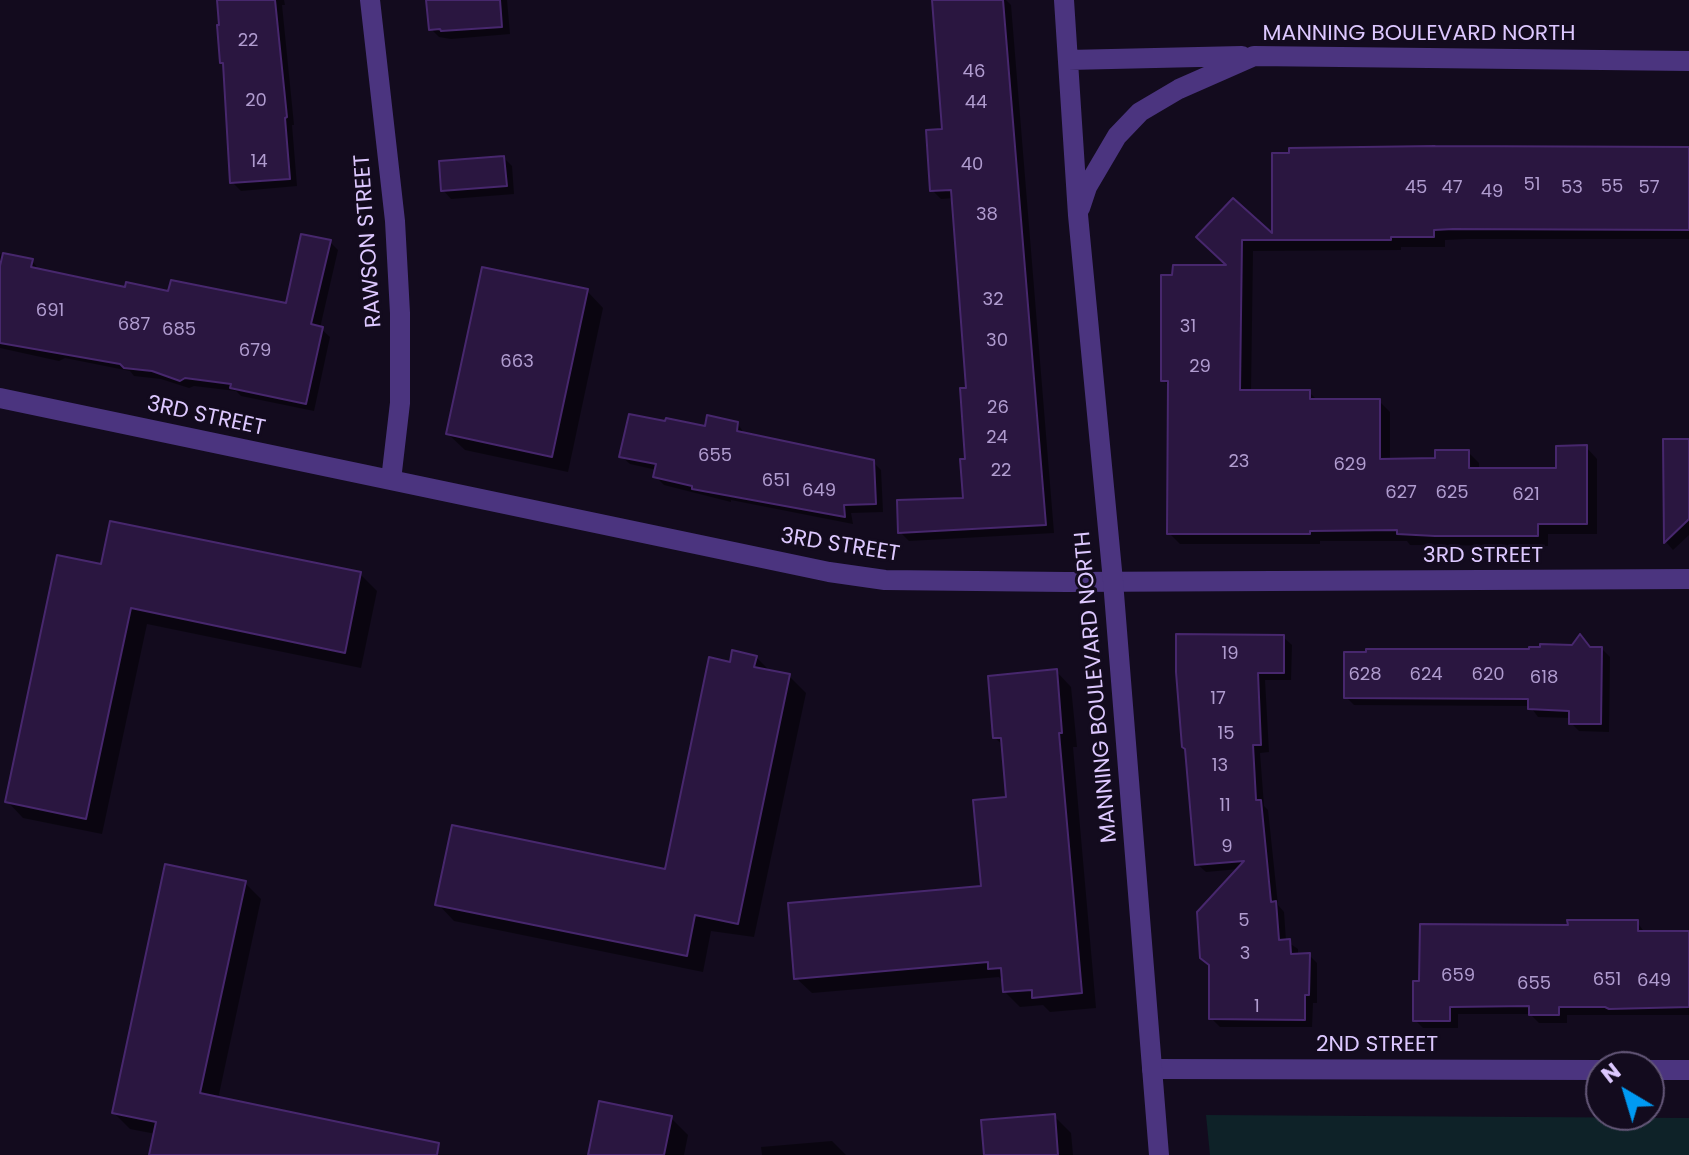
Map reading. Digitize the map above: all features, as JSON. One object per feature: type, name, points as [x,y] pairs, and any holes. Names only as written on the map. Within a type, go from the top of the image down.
[{"type":"street","name":"RAWSON STREET","points":[[370,0],[395,221],[400,313],[400,403],[391,480]]},
{"type":"street","name":"MANNING BOULEVARD NORTH","points":[[1064,0],[1078,215],[1113,581],[1159,1155]]},
{"type":"street","name":"MANNING BOULEVARD NORTH","points":[[1078,215],[1087,187],[1117,136],[1140,112],[1179,89],[1254,56],[1689,61]]},
{"type":"street","points":[[1068,60],[1254,56]]},
{"type":"street","name":"3RD STREET","points":[[0,398],[848,575],[903,581],[1689,579]]},
{"type":"street","name":"2ND STREET","points":[[1152,1069],[1585,1070]]},
{"type":"street","points":[[1665,1070],[1689,1070]]},
{"type":"shaded area","points":[[1206,1115],[1585,1117],[1585,1131],[1665,1131],[1665,1118],[1689,1118],[1689,1155],[1210,1155]]},
{"type":"building","points":[[217,0],[275,0],[290,179],[230,183]]},
{"type":"building","points":[[426,0],[500,0],[502,27],[429,30]]},
{"type":"building","points":[[932,0],[1003,0],[1046,525],[898,533],[897,500],[963,498],[960,459],[965,459],[960,388],[966,388],[951,190],[930,191],[926,130],[942,129]]},
{"type":"building","points":[[1689,147],[1689,230],[1453,229],[1434,230],[1434,237],[1391,237],[1391,240],[1242,240],[1240,390],[1310,390],[1310,399],[1380,399],[1380,459],[1435,458],[1435,450],[1469,450],[1469,468],[1556,468],[1556,446],[1587,445],[1587,524],[1538,524],[1538,536],[1435,536],[1397,534],[1397,530],[1310,531],[1310,534],[1167,534],[1168,381],[1161,381],[1161,275],[1172,275],[1173,265],[1226,265],[1196,237],[1233,198],[1272,233],[1272,153],[1289,153],[1289,148]]},
{"type":"building","points":[[504,156],[507,186],[441,191],[439,161]]},
{"type":"building","points":[[301,234],[331,240],[311,324],[323,327],[306,404],[230,388],[231,384],[185,378],[180,381],[152,371],[124,368],[120,364],[0,343],[0,266],[3,253],[33,259],[31,267],[125,287],[126,282],[168,291],[171,280],[286,303]]},
{"type":"building","points":[[482,267],[588,289],[552,457],[446,434]]},
{"type":"building","points":[[629,414],[705,426],[707,415],[738,422],[737,431],[874,460],[876,504],[844,505],[845,517],[692,489],[692,486],[653,477],[656,464],[619,457]]},
{"type":"building","points":[[1663,439],[1689,439],[1689,519],[1664,543]]},
{"type":"building","points":[[110,521],[361,572],[345,653],[131,608],[86,819],[5,802],[57,555],[101,564]]},
{"type":"building","points":[[1176,634],[1284,635],[1284,673],[1258,673],[1261,745],[1253,745],[1256,800],[1261,800],[1271,902],[1276,901],[1279,940],[1290,939],[1291,954],[1310,953],[1305,1020],[1209,1019],[1209,965],[1200,958],[1197,912],[1244,861],[1195,865],[1185,749],[1182,747]]},
{"type":"building","points":[[1580,634],[1590,647],[1602,647],[1601,724],[1569,724],[1569,711],[1528,709],[1528,699],[1344,698],[1344,652],[1366,652],[1366,649],[1529,649],[1540,647],[1540,644],[1572,645]]},
{"type":"building","points":[[732,650],[757,656],[754,667],[790,674],[738,924],[695,915],[687,956],[435,905],[452,825],[665,869],[709,657],[730,662]]},
{"type":"building","points":[[1057,669],[1062,733],[1059,733],[1082,993],[1032,998],[1032,990],[1003,992],[1001,968],[988,969],[988,962],[794,979],[788,903],[981,886],[973,800],[1006,797],[1001,738],[993,738],[988,676]]},
{"type":"building","points":[[165,864],[246,881],[200,1093],[439,1143],[437,1155],[149,1155],[156,1122],[112,1113]]},
{"type":"building","points":[[1567,920],[1638,920],[1638,931],[1689,931],[1689,1007],[1559,1007],[1559,1015],[1529,1015],[1529,1006],[1450,1007],[1450,1021],[1413,1021],[1413,981],[1419,981],[1420,924],[1568,925]]},
{"type":"building","points":[[599,1101],[672,1116],[664,1155],[588,1155]]},
{"type":"building","points":[[1055,1114],[1058,1155],[984,1155],[981,1120]]}]
